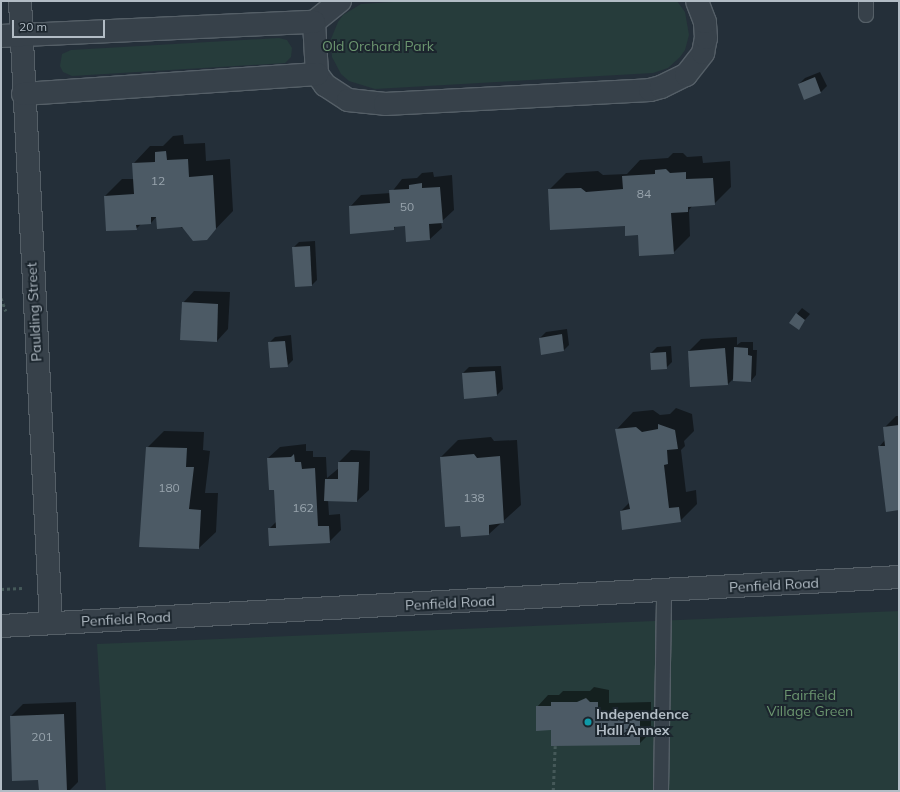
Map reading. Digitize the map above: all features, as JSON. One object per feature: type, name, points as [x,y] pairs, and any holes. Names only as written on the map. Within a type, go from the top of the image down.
[{"type":"street","name":"Paulding Street","points":[[20,1],[23,34],[23,94],[51,623]]},
{"type":"street","points":[[1,36],[314,22],[340,1]]},
{"type":"street","points":[[314,22],[317,74],[336,95],[348,100],[367,104],[650,90],[672,83],[686,75],[703,53],[706,38],[705,22],[697,1]]},
{"type":"street","points":[[23,94],[317,74]]},
{"type":"street","name":"Penfield Road","points":[[1,626],[664,592],[899,577]]},
{"type":"lane","points":[[662,791],[664,592]]},
{"type":"path","points":[[553,791],[555,746]]},
{"type":"green space","name":"Old Orchard Park","points":[[409,1],[677,1],[685,12],[689,35],[685,50],[680,57],[668,68],[653,73],[375,89],[349,81],[341,74],[332,57],[331,39],[338,22],[343,15],[361,4]]},
{"type":"green space","points":[[279,38],[287,40],[292,48],[291,57],[285,63],[72,76],[63,72],[60,66],[62,54],[71,50]]},
{"type":"green space","name":"Fairfield Village Green","points":[[899,611],[899,791],[106,791],[97,644]]},
{"type":"building","points":[[815,77],[821,93],[804,100],[798,84]]},
{"type":"building","points":[[166,151],[167,160],[188,159],[189,177],[213,175],[216,229],[207,240],[193,241],[182,227],[157,229],[156,217],[151,217],[151,224],[136,225],[137,230],[106,231],[104,196],[134,194],[132,163],[155,162],[155,152]]},
{"type":"building","points":[[666,169],[670,173],[686,172],[686,179],[713,178],[715,205],[688,207],[688,212],[671,213],[674,254],[639,256],[638,235],[625,236],[625,226],[550,230],[548,189],[581,188],[586,192],[623,189],[622,176],[655,174],[655,170]]},
{"type":"building","points":[[422,183],[422,188],[440,187],[443,223],[429,224],[430,240],[406,242],[405,226],[394,227],[394,230],[350,234],[349,206],[390,203],[389,190],[409,189],[409,185]]},
{"type":"building","points":[[310,246],[312,286],[295,287],[292,247]]},
{"type":"building","points":[[182,302],[218,304],[217,342],[180,340]]},
{"type":"building","points":[[796,313],[805,320],[799,330],[789,323]]},
{"type":"building","points":[[562,334],[564,351],[541,355],[539,338]]},
{"type":"building","points":[[285,341],[288,367],[270,368],[268,342]]},
{"type":"building","points":[[734,347],[748,348],[748,355],[752,356],[751,382],[733,381]]},
{"type":"building","points":[[725,348],[728,385],[690,387],[688,351]]},
{"type":"building","points":[[666,352],[667,369],[651,370],[650,353]]},
{"type":"building","points":[[495,371],[497,396],[464,399],[462,373]]},
{"type":"building","points":[[658,424],[675,430],[678,449],[667,450],[668,464],[664,465],[669,508],[679,507],[681,522],[622,530],[620,511],[630,509],[615,429],[636,427],[642,432],[658,429]]},
{"type":"building","points":[[899,425],[899,510],[886,512],[878,446],[885,446],[883,427]]},
{"type":"building","points":[[146,447],[187,448],[186,467],[194,467],[189,509],[201,510],[199,549],[139,547]]},
{"type":"building","points":[[294,454],[295,462],[301,462],[302,469],[315,468],[318,526],[329,526],[330,543],[269,546],[268,528],[276,528],[274,490],[269,490],[267,458],[291,457]]},
{"type":"building","points":[[474,454],[477,458],[500,456],[504,523],[489,525],[489,535],[461,537],[460,526],[445,527],[440,457]]},
{"type":"building","points":[[338,462],[359,462],[357,502],[324,501],[325,479],[338,479]]},
{"type":"building","name":"Independence Hall Annex","points":[[586,698],[590,702],[598,702],[598,714],[640,714],[640,745],[551,746],[551,730],[536,731],[536,706],[551,706],[551,702],[577,702]]},
{"type":"building","points":[[64,714],[67,791],[39,791],[38,780],[12,781],[10,716]]},
{"type":"place","name":"Independence Hall Annex","points":[[588,722]]}]
